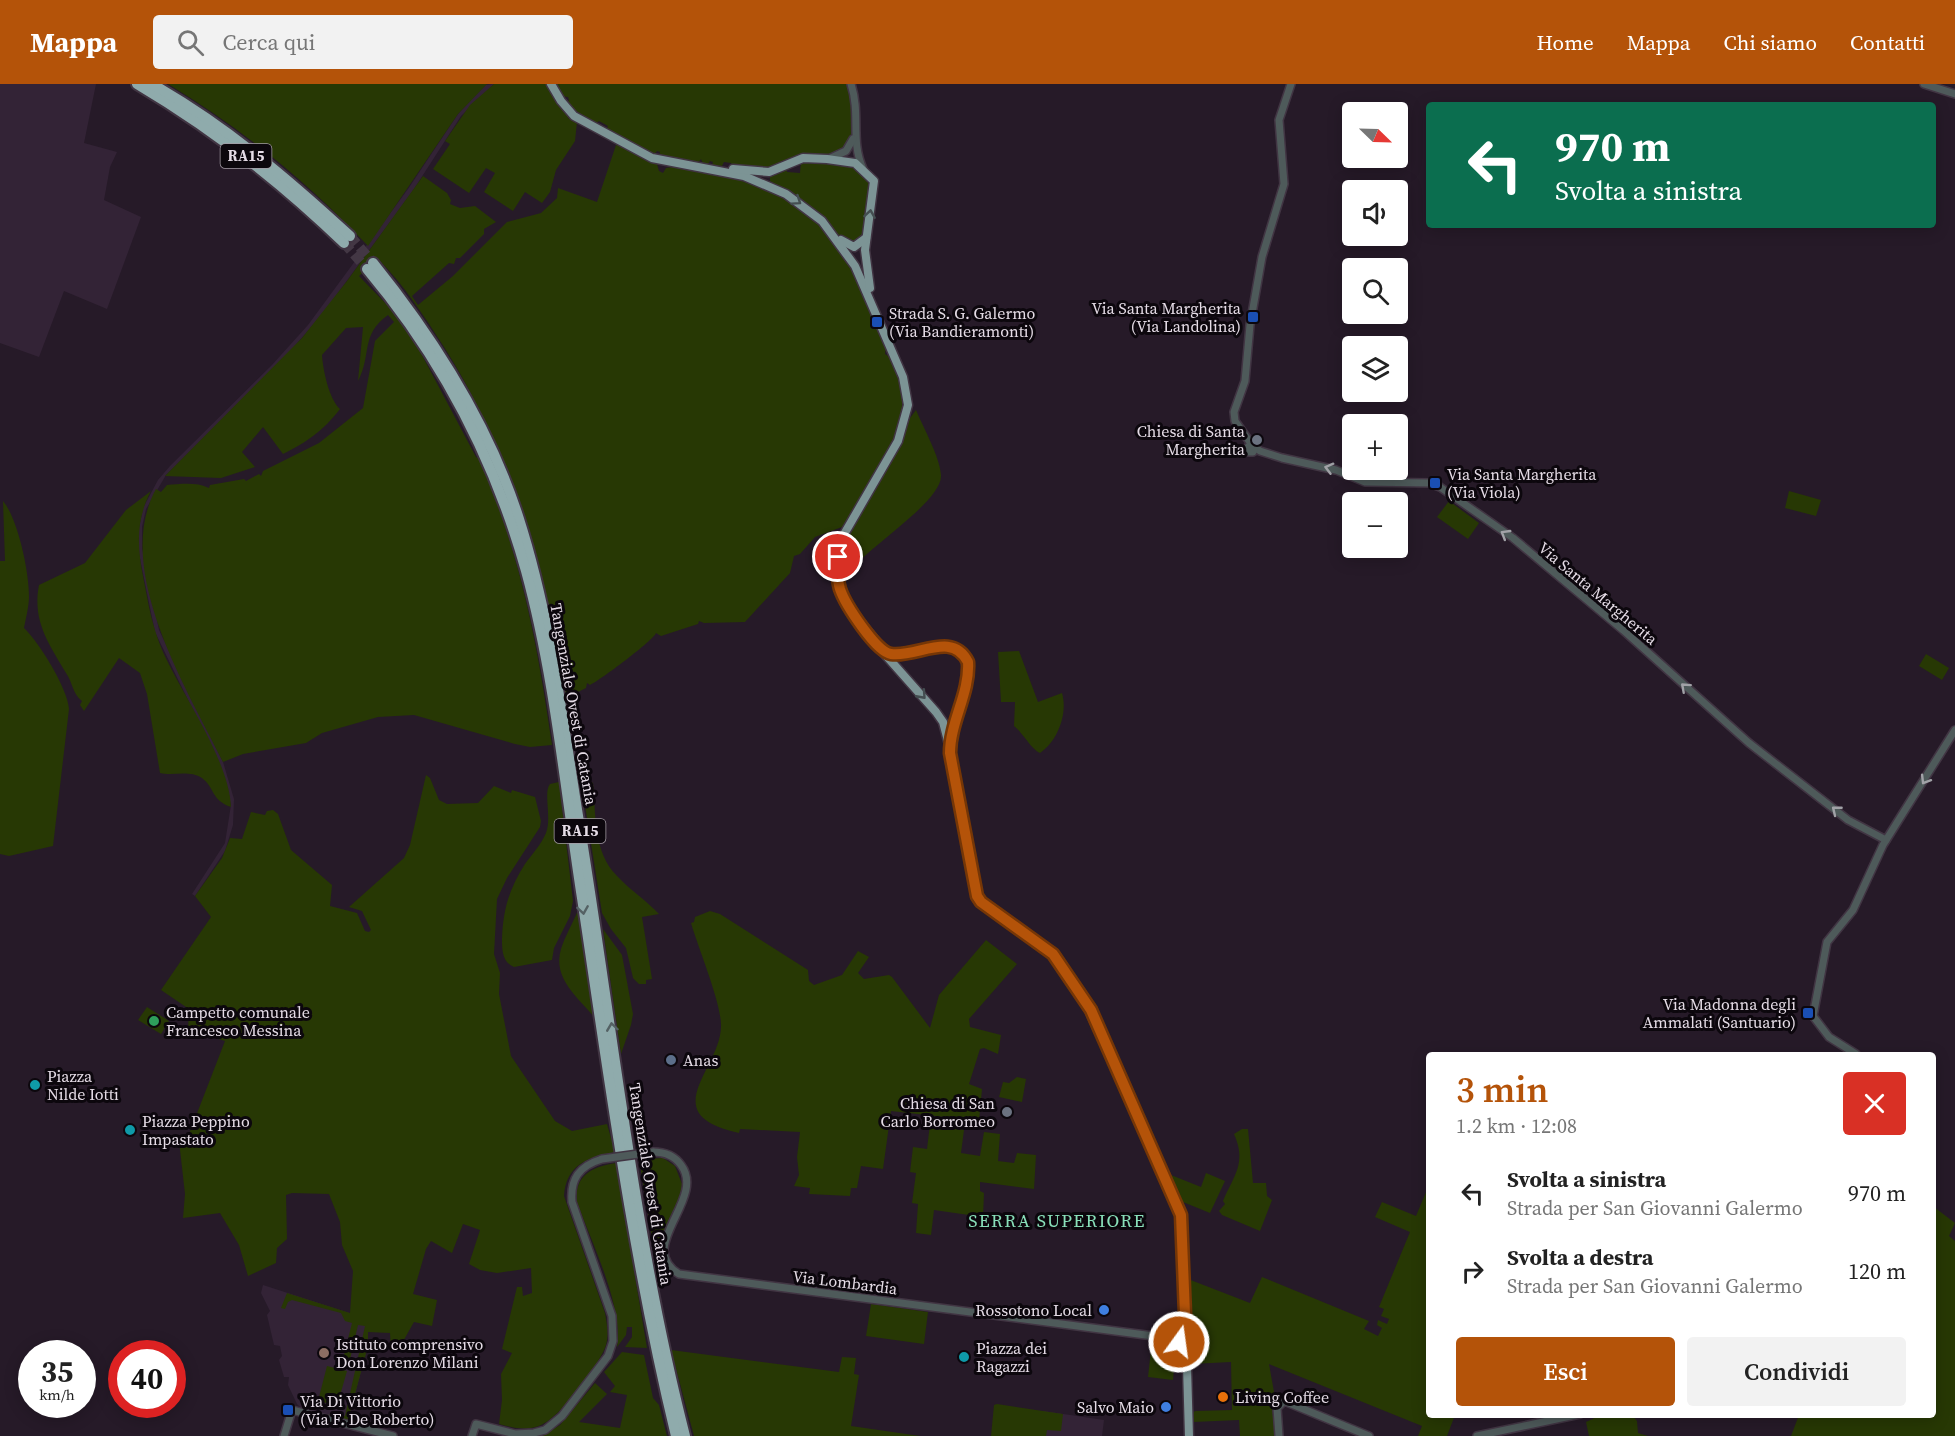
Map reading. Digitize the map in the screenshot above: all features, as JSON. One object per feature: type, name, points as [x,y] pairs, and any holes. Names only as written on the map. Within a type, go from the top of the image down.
[{"type":"highway","name":"RA15","points":[[137,84],[197,121],[264,169],[347,239],[269,163],[202,114],[152,84]]},
{"type":"highway","name":"Tangenziale Ovest di Catania","points":[[676,1436],[654,1343],[634,1232],[548,676],[526,571],[510,520],[472,429],[418,335],[370,266],[427,334],[465,397],[499,468],[518,517],[533,569],[556,675],[642,1231],[662,1341],[685,1436]]},
{"type":"highway","points":[[662,1341],[692,1436]]},
{"type":"main road","points":[[551,84],[561,101],[582,121],[658,160],[744,176],[775,188],[806,207],[850,246],[858,246],[866,238]]},
{"type":"main road","points":[[703,167],[769,172],[803,158],[855,163],[863,169],[874,181],[866,238],[865,265],[879,318]]},
{"type":"main road","points":[[769,172],[767,180],[775,188]]},
{"type":"main road","points":[[834,234],[862,280],[907,393],[906,418],[895,446],[848,526],[838,557],[839,583],[846,602],[877,644],[930,704],[943,723],[948,728],[954,727]]},
{"type":"main road","points":[[877,644],[885,652],[896,654],[944,646],[957,649],[965,657],[968,676],[954,727],[950,753]]},
{"type":"main road","points":[[896,654],[893,661],[899,670]]},
{"type":"main road","points":[[943,723],[978,899],[1053,954],[1084,999],[1179,1207],[1183,1221],[1189,1436]]},
{"type":"street","points":[[851,84],[857,105],[855,146],[863,169]]},
{"type":"street","name":"Via Santa Margherita","points":[[1291,84],[1280,120],[1284,184],[1262,257],[1250,325],[1245,381],[1234,412],[1235,421],[1250,444],[1289,460],[1336,470],[1365,482],[1430,483],[1440,487],[1513,538],[1623,630],[1756,748],[1848,820],[1886,840]]},
{"type":"street","points":[[1924,84],[1955,93]]},
{"type":"street","points":[[827,159],[846,151],[856,131]]},
{"type":"street","points":[[1853,1052],[1819,1027],[1814,1016],[1814,1005],[1827,942],[1853,910],[1886,840],[1955,730]]},
{"type":"street","name":"Via Lombardia","points":[[472,1436],[476,1424],[515,1434],[545,1430],[562,1416],[608,1356],[613,1341],[612,1316],[572,1202],[571,1189],[579,1171],[588,1164],[602,1159],[653,1152],[668,1154],[677,1160],[687,1180],[684,1197],[664,1247],[668,1265],[679,1274],[1186,1339]]},
{"type":"street","points":[[1186,1323],[1174,1339],[1186,1353]]},
{"type":"street","points":[[1279,1436],[1276,1408],[1284,1401],[1369,1436]]},
{"type":"street","points":[[284,1436],[292,1410],[393,1436]]},
{"type":"street","points":[[1478,1436],[1565,1418]]},
{"type":"shaded area","points":[[0,84],[96,84],[84,143],[117,152],[110,167],[104,200],[141,217],[107,309],[64,291],[39,357],[0,343]]},
{"type":"shaded area","points":[[494,84],[461,116],[412,192],[321,316],[284,358],[166,475],[146,509],[142,527],[142,548],[159,630],[223,762],[234,799],[233,825],[225,851],[195,896],[192,894],[225,843],[231,805],[221,768],[155,632],[138,549],[143,508],[158,480],[170,466],[272,365],[308,325],[408,189],[458,114],[485,85]]},
{"type":"shaded area","name":"Istituto comprensivo Don Lorenzo Milani","points":[[263,1285],[368,1319],[368,1346],[348,1420],[301,1408],[297,1404],[288,1385],[289,1377],[284,1377],[279,1360],[282,1356],[280,1346],[274,1345],[267,1315],[270,1311],[261,1293]]},
{"type":"shaded area","points":[[1043,1411],[1104,1420],[1102,1436],[1039,1436]]},
{"type":"green space","points":[[168,84],[487,84],[458,114],[368,246],[298,178],[222,119]]},
{"type":"green space","points":[[494,84],[549,84],[570,115],[568,118],[577,122],[575,141],[556,170],[550,192],[542,203],[525,192],[513,211],[484,192],[495,173],[486,168],[469,193],[433,169],[450,144],[445,141],[470,105]]},
{"type":"green space","points":[[555,84],[846,84],[852,107],[852,132],[847,147],[835,156],[812,156],[811,153],[807,155],[804,153],[803,156],[765,168],[750,169],[750,166],[743,165],[739,168],[724,162],[722,166],[712,165],[713,162],[710,161],[708,164],[703,164],[701,159],[698,163],[659,157],[660,152],[657,151],[654,155],[606,130],[608,126],[599,121],[595,124],[566,104],[568,97],[561,96]]},
{"type":"green space","points":[[617,142],[657,164],[659,171],[663,173],[666,168],[672,167],[694,170],[736,179],[776,194],[812,217],[828,232],[857,275],[855,278],[886,347],[885,354],[893,361],[898,371],[902,398],[898,448],[901,446],[910,418],[916,410],[938,460],[941,475],[938,487],[914,514],[863,557],[842,581],[842,563],[850,538],[842,527],[815,537],[800,554],[794,556],[790,573],[745,622],[704,623],[699,621],[698,624],[661,636],[656,633],[604,676],[590,685],[587,683],[586,688],[574,694],[565,695],[536,558],[506,471],[488,429],[468,387],[444,347],[405,290],[378,259],[359,276],[393,311],[422,355],[476,457],[480,459],[494,495],[526,600],[552,745],[530,747],[515,744],[414,715],[378,717],[322,733],[306,743],[243,754],[223,762],[174,665],[148,591],[143,555],[145,521],[156,489],[161,492],[167,485],[183,484],[209,488],[210,485],[244,479],[246,481],[259,474],[261,476],[263,471],[319,443],[363,408],[375,341],[394,322],[388,315],[373,330],[358,381],[363,327],[346,328],[322,355],[330,391],[340,409],[314,435],[283,454],[263,427],[242,452],[255,467],[221,478],[165,476],[302,338],[347,281],[423,176],[447,193],[451,200],[450,204],[460,208],[475,206],[496,222],[484,229],[484,234],[460,258],[456,258],[454,264],[449,263],[412,296],[418,305],[453,276],[507,222],[541,213],[557,198],[558,188],[597,202]]},
{"type":"green space","points":[[801,161],[851,164],[870,179],[864,236],[857,244],[845,242],[810,206],[770,181],[770,174],[777,175],[776,171],[786,167],[787,172],[800,173]]},
{"type":"green space","points":[[151,491],[140,522],[139,543],[151,614],[163,652],[214,749],[228,789],[231,807],[216,797],[202,778],[187,774],[160,773],[147,694],[140,673],[119,658],[84,711],[80,705],[82,701],[76,695],[48,642],[40,621],[37,598],[39,585],[85,563],[126,510]]},
{"type":"green space","points":[[1789,491],[1821,500],[1816,516],[1785,508]]},
{"type":"green space","points":[[3,501],[18,532],[27,573],[29,600],[24,628],[52,666],[64,690],[69,709],[53,846],[9,856],[0,854],[0,561],[5,561]]},
{"type":"green space","points":[[1449,501],[1479,523],[1468,539],[1437,517]]},
{"type":"green space","points":[[1019,651],[1038,702],[1062,693],[1064,701],[1060,726],[1052,741],[1040,753],[1014,726],[1015,702],[1001,702],[998,652]]},
{"type":"green space","points":[[1926,654],[1949,668],[1942,680],[1919,666]]},
{"type":"green space","points":[[426,775],[430,778],[439,800],[447,804],[478,803],[494,786],[511,793],[512,790],[535,797],[541,821],[540,827],[507,878],[497,899],[494,954],[500,973],[499,994],[511,1056],[555,1121],[572,1131],[607,1124],[615,1152],[580,1164],[569,1177],[564,1196],[605,1313],[608,1333],[606,1345],[579,1389],[560,1411],[543,1424],[526,1429],[499,1424],[502,1400],[501,1374],[512,1353],[502,1349],[517,1287],[522,1287],[523,1296],[532,1293],[531,1268],[497,1273],[480,1270],[469,1264],[480,1230],[463,1224],[452,1253],[431,1241],[426,1249],[413,1294],[437,1300],[432,1326],[414,1322],[397,1352],[391,1349],[390,1333],[368,1332],[368,1346],[348,1420],[323,1414],[345,1416],[365,1326],[358,1325],[348,1368],[341,1367],[352,1323],[345,1321],[341,1313],[292,1300],[288,1302],[285,1309],[281,1308],[287,1293],[350,1313],[353,1271],[342,1245],[340,1222],[329,1194],[292,1193],[286,1195],[287,1239],[277,1248],[276,1263],[248,1276],[239,1245],[220,1213],[183,1218],[185,1194],[179,1141],[189,1134],[225,1041],[188,1030],[189,1009],[161,990],[211,917],[195,896],[222,858],[230,838],[242,839],[251,812],[265,815],[267,811],[273,810],[278,814],[291,850],[332,885],[330,906],[357,913],[365,931],[369,932],[371,930],[362,911],[349,907],[404,858],[410,845]]},
{"type":"green space","points":[[586,779],[593,783],[597,832],[609,866],[622,881],[659,914],[642,917],[652,979],[646,980],[646,984],[639,984],[633,978],[626,948],[602,913],[581,780]]},
{"type":"green space","points":[[559,782],[573,901],[570,916],[554,948],[552,960],[514,967],[507,962],[503,951],[505,909],[519,873],[546,833],[548,788],[550,784]]},
{"type":"green space","points":[[578,910],[595,1018],[569,987],[560,970],[561,949]]},
{"type":"green space","points":[[710,911],[720,914],[808,970],[809,981],[814,985],[842,975],[858,951],[869,957],[858,973],[864,979],[889,975],[892,977],[930,1028],[939,995],[986,940],[1017,964],[969,1019],[970,1027],[1001,1035],[998,1054],[984,1048],[980,1049],[969,1084],[982,1089],[979,1121],[891,1111],[883,1169],[861,1166],[857,1188],[851,1188],[850,1196],[809,1194],[810,1188],[794,1186],[799,1175],[797,1157],[800,1132],[740,1129],[739,1133],[713,1125],[700,1114],[696,1102],[698,1088],[719,1041],[720,1014],[691,923],[694,922],[695,917]]},
{"type":"green space","points":[[603,929],[622,955],[633,1014],[621,1054]]},
{"type":"green space","name":"Campetto comunale Francesco Messina","points":[[147,1007],[169,1021],[161,1034],[138,1020]]},
{"type":"green space","points":[[1017,1077],[1026,1079],[1022,1102],[999,1097],[1003,1082],[1009,1083]]},
{"type":"green space","points":[[930,1124],[964,1130],[961,1153],[980,1156],[984,1132],[1000,1134],[998,1161],[1014,1163],[1017,1153],[1036,1155],[1034,1189],[980,1182],[980,1191],[984,1193],[983,1217],[934,1210],[931,1235],[916,1233],[918,1204],[912,1203],[916,1173],[910,1172],[913,1147],[927,1149]]},
{"type":"green space","points":[[1242,1129],[1248,1129],[1253,1183],[1266,1183],[1267,1196],[1272,1200],[1260,1231],[1222,1215],[1219,1211],[1225,1204],[1223,1201],[1238,1169],[1238,1144],[1234,1134]]},
{"type":"green space","points":[[663,1158],[675,1166],[682,1184],[675,1208],[660,1241],[661,1264],[669,1275],[660,1287],[640,1165],[644,1159]]},
{"type":"green space","points":[[616,1163],[647,1348],[625,1347],[632,1337],[632,1327],[627,1327],[626,1335],[617,1347],[616,1313],[611,1294],[577,1202],[578,1185],[586,1174],[599,1167]]},
{"type":"green space","points":[[1166,1173],[1201,1187],[1206,1173],[1225,1181],[1210,1213],[1178,1200]]},
{"type":"green space","points":[[1426,1192],[1426,1418],[1454,1418],[1447,1436],[1418,1436],[1422,1426],[1269,1364],[1274,1392],[1271,1398],[1275,1436],[1240,1436],[1239,1420],[1193,1422],[1193,1412],[1196,1411],[1232,1410],[1231,1362],[1191,1364],[1188,1279],[1250,1303],[1262,1277],[1369,1321],[1364,1329],[1378,1336],[1382,1328],[1377,1325],[1378,1320],[1387,1324],[1389,1319],[1381,1316],[1384,1309],[1379,1307],[1410,1232],[1375,1217],[1382,1202],[1416,1216]]},
{"type":"green space","points":[[1936,1209],[1955,1223],[1949,1236],[1955,1241],[1955,1436],[1791,1436],[1798,1418],[1936,1418]]},
{"type":"green space","points":[[871,1304],[928,1312],[924,1344],[866,1336]]},
{"type":"green space","points":[[1152,1340],[1171,1344],[1178,1348],[1184,1356],[1175,1357],[1173,1380],[1148,1377]]},
{"type":"green space","points":[[671,1350],[839,1372],[842,1357],[856,1358],[854,1374],[859,1375],[851,1426],[920,1436],[694,1436]]},
{"type":"green space","points":[[622,1352],[644,1355],[653,1398],[659,1405],[667,1436],[542,1436],[560,1425],[595,1383],[607,1394],[579,1422],[620,1428],[627,1395],[610,1392],[615,1386],[604,1372]]},
{"type":"green space","points":[[327,1366],[347,1371],[337,1406],[301,1396],[301,1393],[319,1397]]},
{"type":"green space","points":[[994,1405],[1063,1414],[1061,1431],[1047,1430],[1046,1436],[991,1436]]},
{"type":"green space","points":[[1595,1418],[1634,1418],[1638,1433],[1648,1436],[1589,1436],[1586,1422]]},
{"type":"tunnel","points":[[350,236],[373,263]]},
{"type":"tunnel","points":[[344,243],[367,269]]},
{"type":"place","name":"Via Santa Margherita (Via Landolina)","points":[[1253,317]]},
{"type":"place","name":"Strada S. G. Galermo (Via Bandieramonti)","points":[[877,322]]},
{"type":"place","name":"Chiesa di Santa Margherita","points":[[1257,440]]},
{"type":"place","name":"Via Santa Margherita (Via Viola)","points":[[1435,483]]},
{"type":"place","name":"Via Madonna degli Ammalati (Santuario)","points":[[1808,1013]]},
{"type":"place","name":"Campetto comunale Francesco Messina","points":[[154,1021]]},
{"type":"place","name":"Anas","points":[[671,1060]]},
{"type":"place","name":"Piazza Nilde Iotti","points":[[35,1085]]},
{"type":"place","name":"Chiesa di San Carlo Borromeo","points":[[1007,1112]]},
{"type":"place","name":"Piazza Peppino Impastato","points":[[130,1130]]},
{"type":"place","name":"Rossotono Local","points":[[1104,1310]]},
{"type":"place","name":"Istituto comprensivo Don Lorenzo Milani","points":[[324,1353]]},
{"type":"place","name":"Piazza dei Ragazzi","points":[[964,1357]]},
{"type":"place","name":"Living Coffee","points":[[1223,1397]]},
{"type":"place","name":"Salvo Maio","points":[[1166,1407]]},
{"type":"place","name":"Via Di Vittorio (Via F. De Roberto)","points":[[288,1410]]},
{"type":"district","name":"SERRA SUPERIORE","points":[[1057,1221]]},
{"type":"route","points":[[838,557],[837,572],[840,590],[848,607],[885,652],[896,654],[944,646],[962,652],[968,662],[968,676],[950,740],[950,753],[977,896],[981,902],[1053,954],[1091,1010],[1179,1207],[1183,1221],[1186,1339],[1179,1342]]}]
